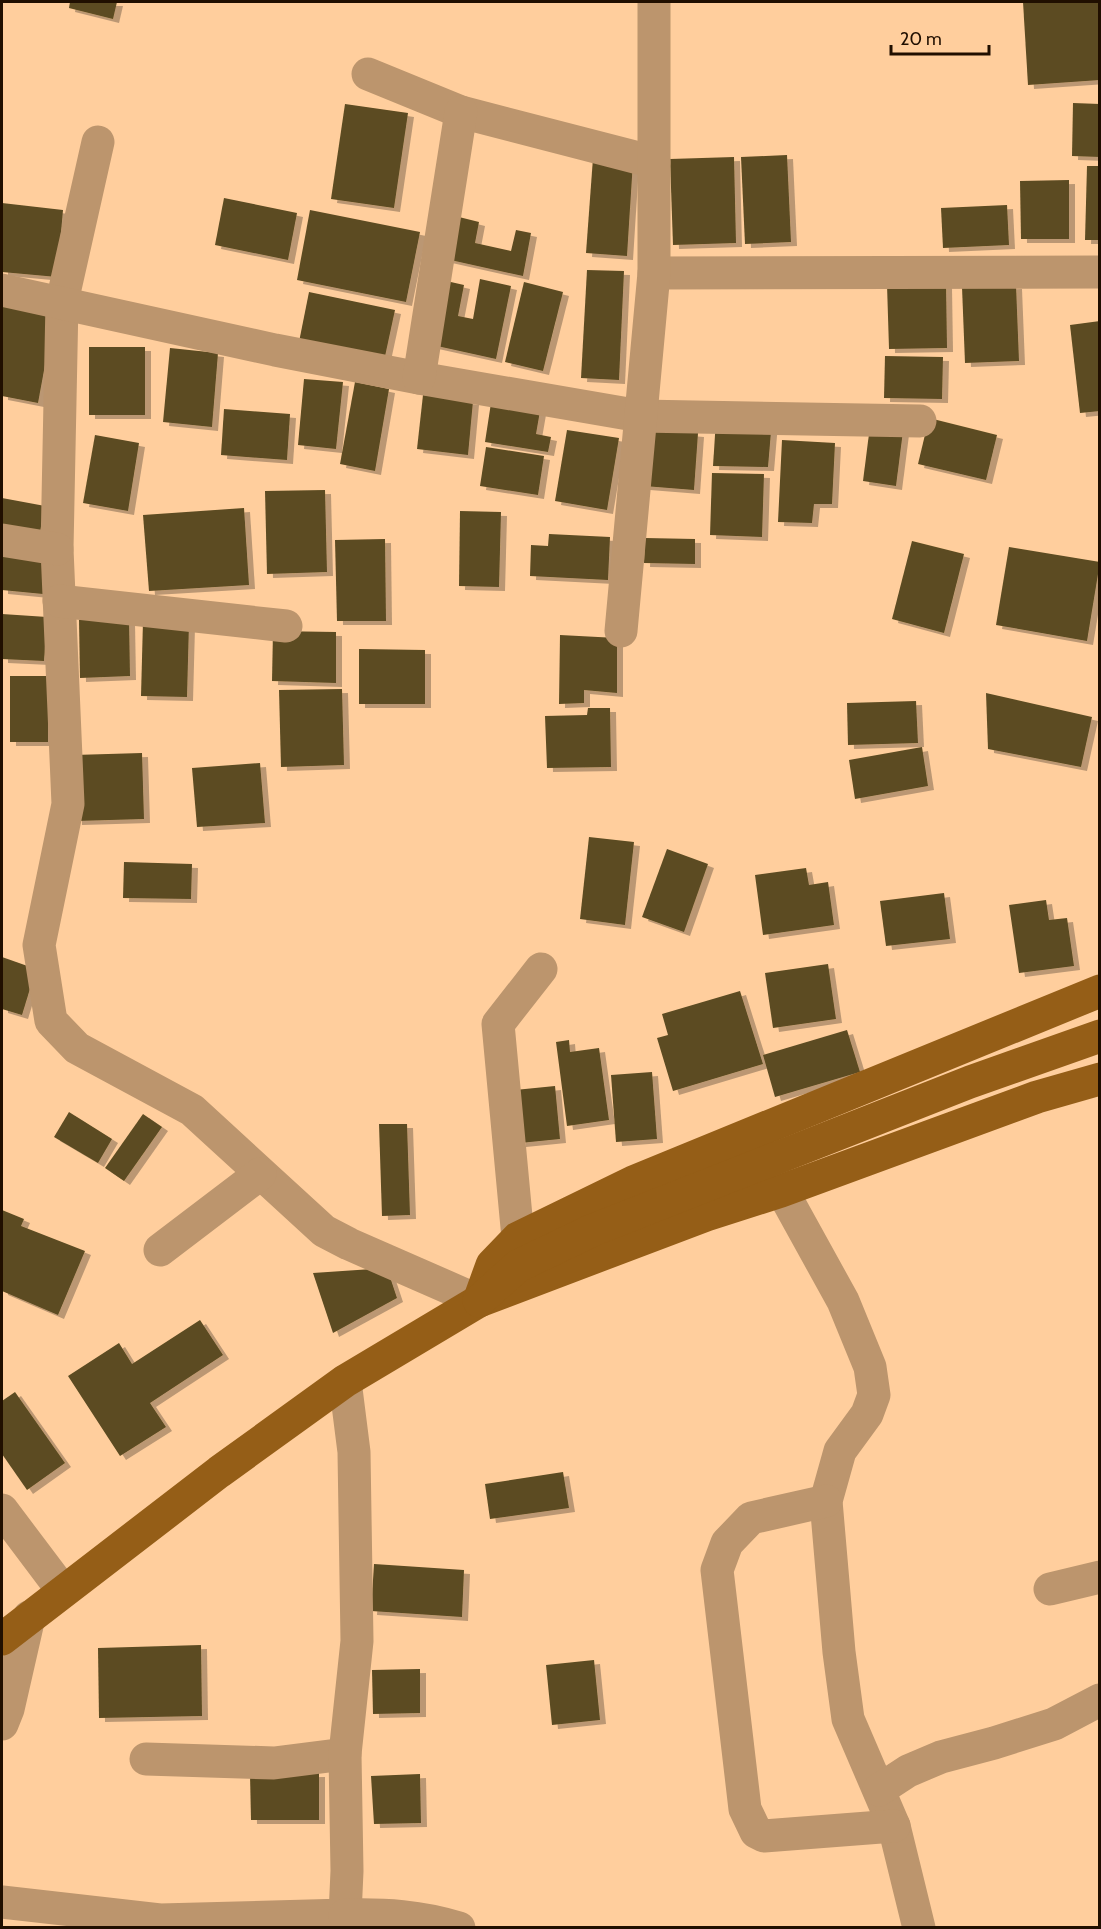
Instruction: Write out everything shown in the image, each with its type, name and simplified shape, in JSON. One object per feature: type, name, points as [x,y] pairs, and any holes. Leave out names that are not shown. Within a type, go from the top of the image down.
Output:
[{"type":"main road","points":[[479,1301],[492,1265],[518,1238],[633,1182],[1100,991]]},
{"type":"main road","points":[[479,1301],[518,1266],[593,1230],[970,1082],[1100,1036]]},
{"type":"main road","points":[[2,1639],[219,1472],[345,1381],[479,1301],[706,1215],[781,1191],[1037,1097],[1100,1079]]},
{"type":"street","points":[[621,631],[654,273],[654,2]]},
{"type":"street","points":[[368,74],[461,112],[654,162]]},
{"type":"street","points":[[419,378],[461,112]]},
{"type":"street","points":[[98,142],[62,302],[57,549],[68,804],[39,945],[51,1022],[77,1048],[192,1110],[324,1231],[479,1301]]},
{"type":"street","points":[[654,273],[1100,272]]},
{"type":"street","points":[[2,290],[231,341],[419,378],[640,416],[920,422]]},
{"type":"street","points":[[2,540],[57,549]]},
{"type":"street","points":[[58,601],[286,626]]},
{"type":"street","points":[[518,1238],[498,1024],[541,969]]},
{"type":"street","points":[[752,1133],[781,1191],[843,1301],[870,1367],[874,1395],[867,1414],[840,1451],[826,1502],[839,1652],[848,1719],[894,1826],[919,1928]]},
{"type":"street","points":[[160,1250],[260,1174]]},
{"type":"street","points":[[345,1381],[354,1452],[357,1641],[345,1754],[347,1871],[345,1915]]},
{"type":"street","points":[[826,1502],[751,1518],[727,1543],[717,1570],[745,1809],[756,1832],[764,1836],[894,1826]]},
{"type":"street","points":[[2,1510],[63,1591]]},
{"type":"street","points":[[1050,1588],[1100,1577]]},
{"type":"street","points":[[2,1724],[8,1709],[29,1617]]},
{"type":"street","points":[[879,1790],[908,1771],[941,1757],[1054,1724],[1100,1700]]},
{"type":"street","points":[[146,1760],[274,1763],[345,1754]]},
{"type":"street","points":[[2,1902],[160,1920],[388,1914],[434,1920],[459,1928]]},
{"type":"building","points":[[70,2],[117,2],[113,19],[69,8]]},
{"type":"building","points":[[1023,2],[1100,2],[1100,80],[1028,85]]},
{"type":"building","points":[[1073,103],[1100,104],[1100,157],[1072,156]]},
{"type":"building","points":[[345,104],[408,113],[394,208],[331,199]]},
{"type":"building","points":[[787,155],[791,242],[745,244],[741,157]]},
{"type":"building","points":[[734,157],[736,243],[673,245],[670,159]]},
{"type":"building","points":[[593,158],[633,161],[627,256],[586,253]]},
{"type":"building","points":[[1087,166],[1100,166],[1100,240],[1085,240]]},
{"type":"building","points":[[1069,180],[1069,239],[1021,239],[1020,181]]},
{"type":"building","points":[[224,198],[297,213],[288,260],[215,245]]},
{"type":"building","points":[[2,203],[63,210],[57,277],[2,272]]},
{"type":"building","points":[[1007,205],[1009,245],[943,248],[941,208]]},
{"type":"building","points":[[310,210],[420,232],[406,302],[297,280]]},
{"type":"building","points":[[455,216],[479,222],[475,243],[511,251],[516,230],[531,233],[523,276],[446,259]]},
{"type":"building","points":[[587,270],[624,271],[619,380],[581,378]]},
{"type":"building","points":[[480,279],[511,286],[496,359],[428,344],[442,280],[464,285],[458,316],[473,319]]},
{"type":"building","points":[[524,282],[563,292],[543,371],[505,362]]},
{"type":"building","points":[[946,284],[947,348],[889,349],[887,285]]},
{"type":"building","points":[[1016,285],[1019,361],[965,363],[962,287]]},
{"type":"building","points":[[309,292],[395,310],[384,361],[299,342]]},
{"type":"building","points":[[2,306],[54,316],[38,403],[2,396]]},
{"type":"building","points":[[1100,321],[1100,411],[1080,413],[1070,325]]},
{"type":"building","points":[[89,347],[145,347],[145,415],[89,415]]},
{"type":"building","points":[[170,348],[218,353],[212,427],[163,422]]},
{"type":"building","points":[[885,356],[943,357],[942,399],[884,398]]},
{"type":"building","points":[[304,379],[343,382],[336,449],[298,445]]},
{"type":"building","points":[[355,382],[389,389],[375,471],[340,464]]},
{"type":"building","points":[[423,395],[473,401],[468,455],[417,449]]},
{"type":"building","points":[[491,403],[540,411],[536,434],[551,437],[548,452],[485,442]]},
{"type":"building","points":[[224,409],[290,414],[287,460],[221,455]]},
{"type":"building","points":[[929,418],[997,435],[986,480],[918,464]]},
{"type":"building","points":[[716,420],[772,420],[768,467],[713,466]]},
{"type":"building","points":[[870,426],[903,431],[896,486],[863,481]]},
{"type":"building","points":[[648,429],[698,433],[694,490],[644,486]]},
{"type":"building","points":[[567,430],[619,438],[607,510],[555,501]]},
{"type":"building","points":[[95,435],[139,443],[128,511],[83,503]]},
{"type":"building","points":[[782,440],[835,443],[832,504],[814,504],[812,523],[778,522]]},
{"type":"building","points":[[486,447],[544,456],[538,495],[480,486]]},
{"type":"building","points":[[712,473],[764,474],[762,537],[710,535]]},
{"type":"building","points":[[325,490],[327,572],[267,574],[265,491]]},
{"type":"building","points":[[2,498],[45,506],[39,537],[2,529]]},
{"type":"building","points":[[244,508],[249,585],[149,591],[143,515]]},
{"type":"building","points":[[460,511],[501,512],[499,587],[459,586]]},
{"type":"building","points":[[549,534],[610,537],[608,580],[530,576],[531,545],[548,546]]},
{"type":"building","points":[[645,538],[695,539],[695,564],[644,563]]},
{"type":"building","points":[[385,539],[386,621],[337,621],[335,540]]},
{"type":"building","points":[[912,541],[964,554],[944,633],[892,619]]},
{"type":"building","points":[[2,546],[48,552],[43,594],[2,590]]},
{"type":"building","points":[[1009,547],[1100,562],[1087,641],[996,625]]},
{"type":"building","points":[[2,614],[47,617],[44,661],[2,659]]},
{"type":"building","points":[[129,619],[130,676],[80,678],[79,620]]},
{"type":"building","points":[[143,621],[189,623],[187,697],[141,696]]},
{"type":"building","points":[[273,631],[336,632],[336,683],[272,681]]},
{"type":"building","points":[[560,635],[617,638],[617,693],[584,690],[584,703],[559,704]]},
{"type":"building","points":[[359,649],[425,650],[425,704],[359,704]]},
{"type":"building","points":[[10,676],[48,676],[48,742],[10,742]]},
{"type":"building","points":[[342,689],[344,765],[281,767],[279,690]]},
{"type":"building","points":[[986,693],[1092,717],[1081,767],[988,749]]},
{"type":"building","points":[[916,701],[918,743],[848,745],[847,703]]},
{"type":"building","points":[[588,708],[610,708],[611,767],[547,768],[545,716],[587,715]]},
{"type":"building","points":[[922,747],[928,786],[855,799],[849,760]]},
{"type":"building","points":[[142,753],[144,819],[76,821],[74,755]]},
{"type":"building","points":[[260,763],[265,823],[197,827],[192,768]]},
{"type":"building","points":[[589,837],[634,842],[625,925],[580,919]]},
{"type":"building","points":[[667,849],[708,864],[684,932],[642,917]]},
{"type":"building","points":[[124,862],[192,864],[191,899],[123,898]]},
{"type":"building","points":[[806,868],[809,885],[828,882],[834,925],[763,935],[755,875]]},
{"type":"building","points":[[944,893],[950,939],[886,946],[880,901]]},
{"type":"building","points":[[1046,900],[1049,920],[1067,918],[1074,966],[1019,973],[1009,905]]},
{"type":"building","points":[[2,957],[36,969],[22,1015],[2,1009]]},
{"type":"building","points":[[828,964],[836,1019],[773,1028],[765,973]]},
{"type":"building","points":[[740,991],[763,1064],[673,1091],[657,1038],[668,1035],[662,1014]]},
{"type":"building","points":[[847,1030],[860,1072],[775,1097],[763,1055]]},
{"type":"building","points":[[569,1040],[570,1052],[599,1048],[609,1120],[567,1126],[556,1042]]},
{"type":"building","points":[[652,1072],[657,1139],[616,1142],[611,1075]]},
{"type":"building","points":[[555,1086],[560,1139],[520,1143],[515,1090]]},
{"type":"building","points":[[69,1112],[112,1139],[98,1163],[54,1137]]},
{"type":"building","points":[[143,1114],[162,1127],[124,1181],[105,1168]]},
{"type":"building","points":[[379,1124],[407,1124],[410,1215],[382,1216]]},
{"type":"building","points":[[2,1210],[24,1219],[21,1226],[85,1251],[58,1315],[2,1291]]},
{"type":"building","points":[[387,1268],[397,1298],[333,1333],[313,1273]]},
{"type":"building","points":[[200,1320],[223,1355],[150,1403],[166,1427],[120,1456],[68,1376],[119,1343],[132,1364]]},
{"type":"building","points":[[15,1392],[65,1463],[27,1490],[2,1454],[2,1401]]},
{"type":"building","points":[[563,1472],[569,1508],[490,1519],[485,1484]]},
{"type":"building","points":[[374,1564],[464,1570],[462,1617],[371,1611]]},
{"type":"building","points":[[201,1645],[202,1716],[99,1718],[98,1648]]},
{"type":"building","points":[[594,1660],[600,1720],[552,1725],[546,1665]]},
{"type":"building","points":[[420,1669],[420,1713],[373,1714],[372,1670]]},
{"type":"building","points":[[319,1773],[319,1820],[251,1820],[250,1774]]},
{"type":"building","points":[[420,1774],[421,1823],[374,1824],[371,1776]]}]
